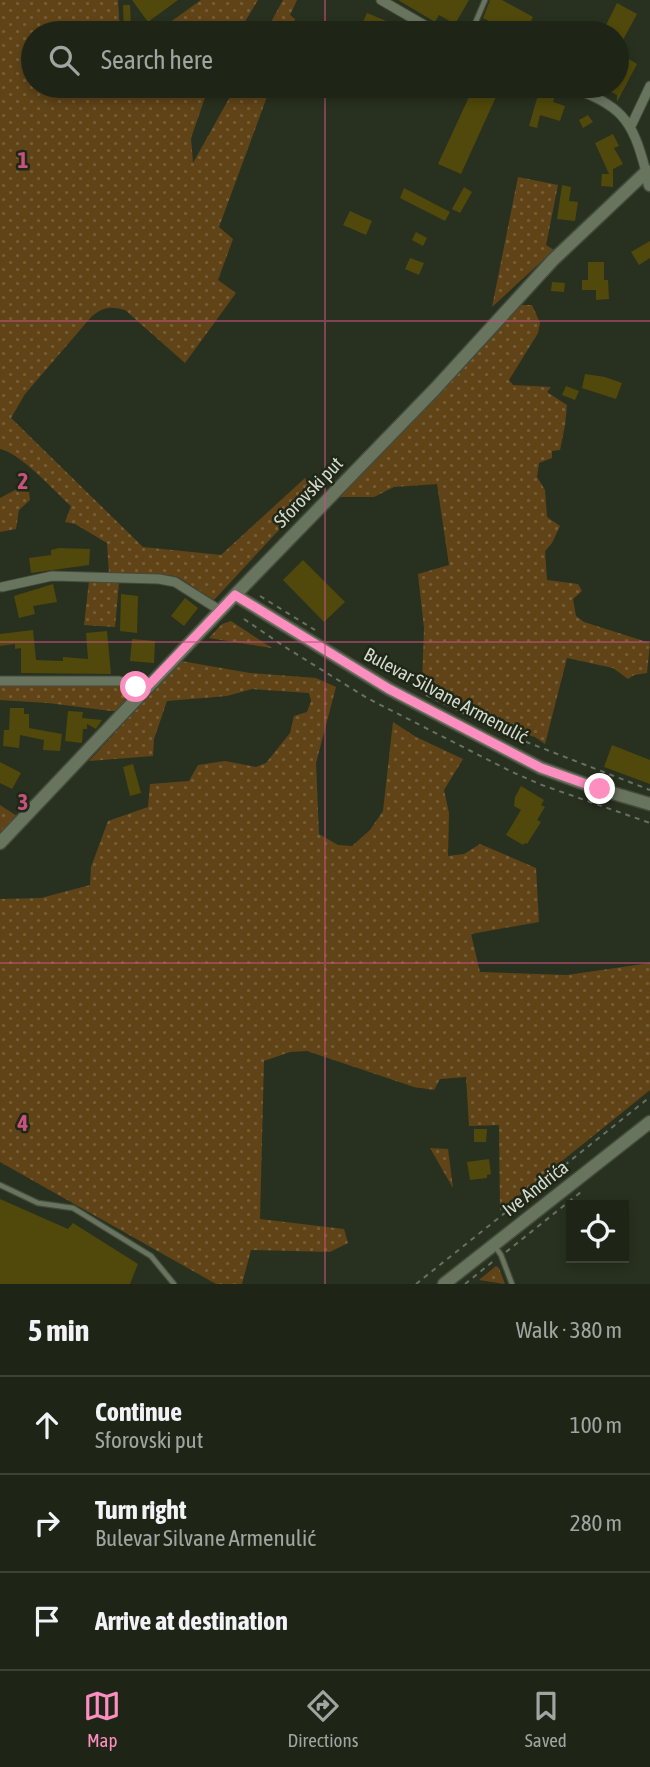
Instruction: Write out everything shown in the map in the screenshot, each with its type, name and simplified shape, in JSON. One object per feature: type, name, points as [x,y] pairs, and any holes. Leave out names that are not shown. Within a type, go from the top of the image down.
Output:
[{"type":"street","points":[[381,0],[417,21]]},
{"type":"street","points":[[631,126],[650,86]]},
{"type":"street","points":[[598,98],[620,113],[631,126],[648,171],[650,185]]},
{"type":"street","name":"Sforovski put","points":[[0,843],[426,398],[553,260],[648,171]]},
{"type":"street","points":[[2,587],[52,576],[159,579],[175,582],[220,611]]},
{"type":"street","name":"Bulevar Silvane Armenulić","points":[[235,595],[389,689],[541,768],[650,804]]},
{"type":"street","points":[[0,681],[119,681],[142,692]]},
{"type":"street","name":"Ive Andrića","points":[[444,1284],[498,1250],[650,1122]]},
{"type":"lane","points":[[476,21],[485,0]]},
{"type":"lane","points":[[0,1185],[38,1203],[74,1208],[152,1256],[174,1284]]},
{"type":"lane","points":[[498,1250],[512,1284]]},
{"type":"path","points":[[260,596],[316,630]]},
{"type":"path","points":[[244,619],[285,648],[367,698],[498,765],[542,785],[650,823]]},
{"type":"path","points":[[417,690],[511,736],[650,790]]},
{"type":"path","points":[[416,1284],[650,1097]]},
{"type":"path","points":[[465,1284],[498,1250],[586,1188]]},
{"type":"shaded area","points":[[0,0],[118,0],[119,21],[21,21],[21,98],[205,98],[191,138],[193,163],[229,98],[267,98],[219,227],[233,239],[218,280],[236,293],[185,363],[125,310],[104,309],[92,316],[25,394],[11,418],[143,547],[221,555],[305,478],[315,491],[214,600],[178,577],[109,574],[107,543],[75,524],[65,522],[71,506],[28,465],[0,449]]},
{"type":"shaded area","points":[[201,0],[258,0],[245,21],[172,21]]},
{"type":"shaded area","points":[[283,0],[297,0],[290,15],[294,21],[272,21]]},
{"type":"shaded area","points":[[518,177],[558,185],[546,245],[554,250],[492,307]]},
{"type":"shaded area","points":[[520,305],[532,305],[540,323],[538,333],[509,380],[513,385],[551,387],[547,392],[567,405],[560,450],[552,451],[552,458],[539,463],[537,477],[545,490],[547,517],[560,526],[545,551],[547,580],[578,584],[582,591],[573,599],[576,616],[584,622],[650,643],[647,673],[628,679],[613,668],[567,658],[545,744],[422,685],[424,628],[418,574],[449,565],[437,484],[394,487],[374,497],[336,497]]},
{"type":"shaded area","points":[[17,489],[29,492],[30,500],[19,510],[16,529],[0,532],[0,498]]},
{"type":"shaded area","points":[[89,581],[119,582],[115,627],[84,625]]},
{"type":"shaded area","points":[[231,621],[272,648],[209,638],[222,624]]},
{"type":"shaded area","points":[[181,661],[250,673],[316,678],[336,687],[316,763],[319,834],[338,845],[352,846],[370,830],[383,811],[393,722],[416,737],[463,759],[444,790],[449,813],[448,856],[464,854],[480,844],[536,868],[539,922],[471,934],[480,972],[567,975],[650,963],[650,1090],[500,1211],[499,1125],[469,1126],[466,1077],[440,1079],[434,1090],[414,1087],[307,1051],[290,1052],[264,1061],[260,1219],[344,1229],[348,1243],[330,1252],[251,1250],[242,1284],[216,1284],[0,1162],[0,899],[41,898],[90,885],[91,867],[108,821],[148,807],[150,784],[189,781],[198,765],[225,761],[256,767],[266,763],[290,733],[294,716],[307,712],[311,701],[309,693],[252,689],[227,696],[167,701],[154,739],[153,756],[89,761]]},
{"type":"shaded area","points":[[0,685],[123,685],[131,694],[115,711],[111,711],[0,700]]},
{"type":"shaded area","points":[[0,805],[17,816],[0,836]]},
{"type":"shaded area","points":[[430,1148],[448,1149],[453,1188]]},
{"type":"shaded area","points":[[496,1266],[505,1284],[479,1280]]},
{"type":"building","points":[[132,0],[178,0],[149,21]]},
{"type":"building","points":[[398,0],[469,0],[457,21],[450,21],[439,15],[433,21]]},
{"type":"building","points":[[490,0],[502,0],[533,17],[531,21],[489,21],[483,18]]},
{"type":"building","points":[[617,3],[637,14],[629,29],[629,21],[608,21]]},
{"type":"building","points":[[123,5],[130,5],[131,21],[124,21]]},
{"type":"building","points":[[367,13],[386,21],[363,21]]},
{"type":"building","points":[[629,59],[637,64],[629,79]]},
{"type":"building","points":[[468,98],[495,98],[461,174],[438,164]]},
{"type":"building","points":[[537,98],[554,98],[553,102],[565,106],[560,121],[540,115],[537,128],[529,126]]},
{"type":"building","points":[[588,115],[593,122],[583,128],[579,120]]},
{"type":"building","points":[[613,134],[619,146],[614,148],[623,164],[613,169],[613,187],[601,186],[602,174],[609,174],[595,143]]},
{"type":"building","points":[[562,185],[571,187],[569,201],[578,202],[575,221],[557,219]]},
{"type":"building","points":[[464,187],[472,192],[460,213],[452,209]]},
{"type":"building","points":[[404,188],[450,212],[445,221],[400,198]]},
{"type":"building","points":[[350,211],[372,221],[366,235],[343,225]]},
{"type":"building","points":[[416,232],[427,238],[423,246],[412,240]]},
{"type":"building","points":[[650,241],[650,258],[639,265],[631,252]]},
{"type":"building","points":[[410,258],[424,263],[419,275],[405,269]]},
{"type":"building","points":[[588,262],[604,262],[604,280],[608,280],[609,299],[596,300],[596,290],[582,290],[582,280],[588,280]]},
{"type":"building","points":[[552,282],[565,283],[564,292],[551,291]]},
{"type":"building","points":[[585,374],[622,383],[616,399],[582,388]]},
{"type":"building","points":[[566,386],[579,391],[575,400],[562,395]]},
{"type":"building","points":[[90,549],[89,565],[31,573],[29,558],[51,555],[51,550]]},
{"type":"building","points":[[303,560],[345,602],[324,622],[283,580]]},
{"type":"building","points":[[53,584],[57,602],[33,606],[35,614],[19,618],[14,596]]},
{"type":"building","points":[[121,594],[138,596],[137,633],[120,631]]},
{"type":"building","points":[[185,598],[198,608],[184,626],[171,616]]},
{"type":"building","points":[[33,630],[36,660],[63,661],[63,657],[88,659],[86,633],[107,631],[111,674],[21,673],[21,648],[15,649],[15,644],[0,646],[0,634]]},
{"type":"building","points":[[132,639],[155,641],[154,663],[130,661]]},
{"type":"building","points":[[10,708],[24,708],[24,714],[29,714],[29,728],[62,734],[60,751],[43,750],[44,740],[20,735],[19,748],[3,746],[4,730],[9,730]]},
{"type":"building","points":[[68,711],[83,712],[82,718],[102,720],[96,729],[87,724],[87,729],[83,729],[82,743],[65,741]]},
{"type":"building","points":[[612,745],[650,760],[650,784],[604,767]]},
{"type":"building","points":[[0,762],[21,773],[12,789],[0,783]]},
{"type":"building","points":[[133,764],[141,793],[130,796],[123,767]]},
{"type":"building","points":[[521,786],[544,800],[541,805],[545,807],[537,820],[541,822],[527,844],[523,845],[506,835],[521,810],[514,806]]},
{"type":"building","points":[[474,1129],[487,1129],[486,1142],[474,1142]]},
{"type":"building","points":[[489,1159],[491,1174],[487,1175],[487,1178],[470,1180],[467,1162]]},
{"type":"building","points":[[0,1199],[68,1229],[73,1223],[138,1264],[130,1284],[0,1284]]},
{"type":"route","points":[[136,687],[142,692],[235,595],[389,689],[541,768],[600,789]]}]
